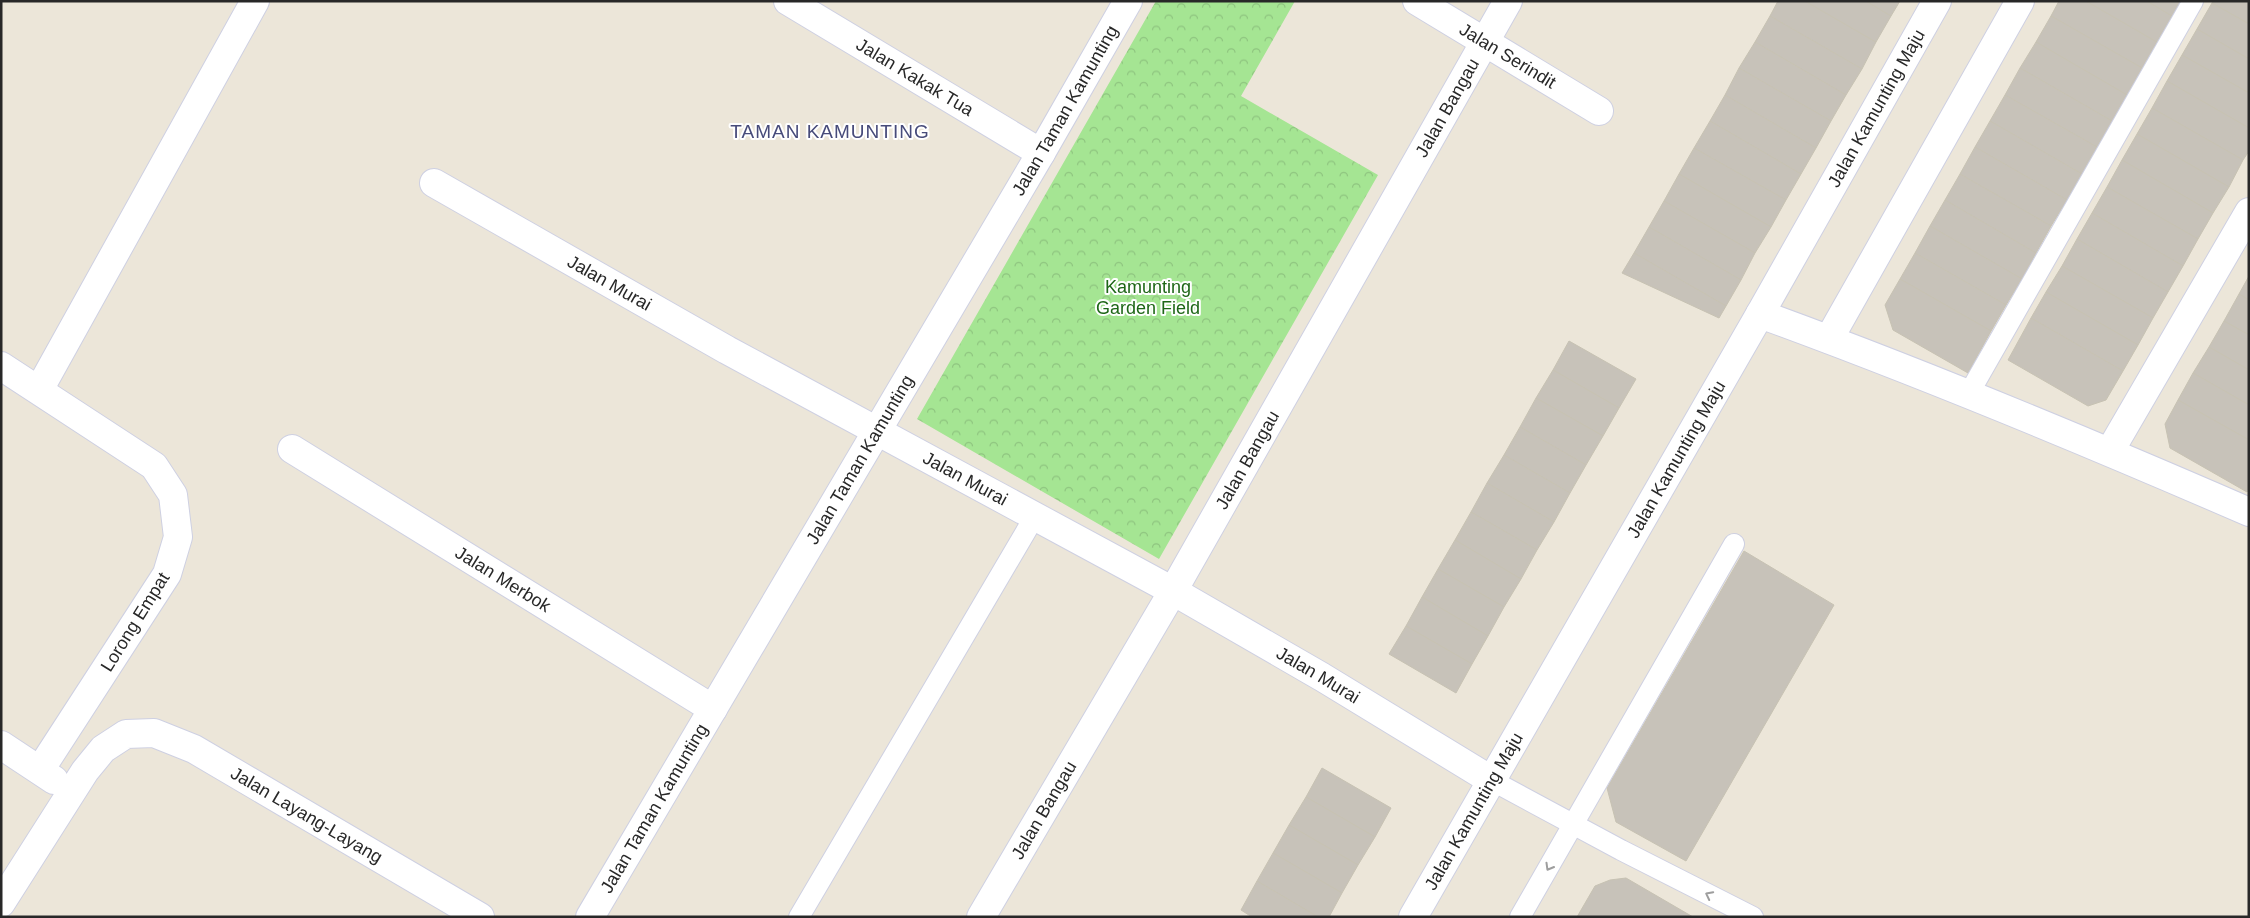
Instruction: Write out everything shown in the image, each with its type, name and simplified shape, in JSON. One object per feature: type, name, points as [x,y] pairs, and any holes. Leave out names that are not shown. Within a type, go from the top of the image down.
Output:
[{"type":"street","points":[[39,390],[254,1]]},
{"type":"street","name":"Jalan Kakak Tua","points":[[788,1],[1041,153]]},
{"type":"street","name":"Jalan Taman Kamunting","points":[[590,917],[1041,153],[1128,1]]},
{"type":"street","name":"Jalan Serindit","points":[[1417,1],[1599,111]]},
{"type":"street","name":"Jalan Bangau","points":[[981,917],[1173,591],[1508,1]]},
{"type":"street","name":"Jalan Kamunting Maju","points":[[1412,917],[1760,314],[1937,1]]},
{"type":"street","points":[[1829,339],[2020,1]]},
{"type":"street","name":"Jalan Murai","points":[[434,183],[727,350],[1173,591],[1322,677],[1491,780]]},
{"type":"street","points":[[2110,452],[2249,212]]},
{"type":"street","points":[[1760,314],[1829,339],[2110,452],[2249,512]]},
{"type":"street","name":"Lorong Empat","points":[[1,366],[154,466],[173,495],[178,537],[167,574],[40,770]]},
{"type":"street","name":"Jalan Merbok","points":[[292,449],[713,709]]},
{"type":"street","name":"Jalan Layang-Layang","points":[[71,792],[103,748],[126,734],[154,733],[194,749],[480,917]]},
{"type":"street","points":[[1,745],[71,792],[1,903]]},
{"type":"lane","points":[[1968,395],[2193,1]]},
{"type":"lane","points":[[799,917],[1035,516]]},
{"type":"lane","points":[[1520,917],[1734,544]]},
{"type":"lane","points":[[1491,780],[1753,917]]},
{"type":"green space","name":"Kamunting Garden Field","points":[[1156,1],[1295,1],[1241,96],[1378,175],[1159,559],[917,419]]},
{"type":"building","points":[[1778,1],[1805,1],[1876,42],[1862,69],[1770,16]]},
{"type":"building","points":[[1805,1],[1866,1],[1891,16],[1876,42]]},
{"type":"building","points":[[1866,1],[1900,1],[1891,16]]},
{"type":"building","points":[[2059,1],[2086,1],[2157,42],[2142,68],[2051,16]]},
{"type":"building","points":[[2086,1],[2147,1],[2172,16],[2157,42]]},
{"type":"building","points":[[2147,1],[2181,1],[2172,16]]},
{"type":"building","points":[[2213,1],[2249,1],[2249,24],[2212,3]]},
{"type":"building","points":[[2212,3],[2249,24],[2249,59],[2197,29]]},
{"type":"building","points":[[1770,16],[1862,69],[1846,95],[1755,42]]},
{"type":"building","points":[[2051,16],[2142,68],[2127,95],[2036,42]]},
{"type":"building","points":[[2197,29],[2249,59],[2249,93],[2182,55]]},
{"type":"building","points":[[1755,42],[1846,95],[1831,121],[1739,68]]},
{"type":"building","points":[[2036,42],[2127,95],[2112,121],[2020,68]]},
{"type":"building","points":[[2182,55],[2249,93],[2249,128],[2167,81]]},
{"type":"building","points":[[1739,68],[1831,121],[1816,148],[1725,95]]},
{"type":"building","points":[[2020,68],[2112,121],[2097,147],[2005,95]]},
{"type":"building","points":[[2167,81],[2249,128],[2249,151],[2243,160],[2152,108]]},
{"type":"building","points":[[1725,95],[1816,148],[1801,174],[1710,121]]},
{"type":"building","points":[[2005,95],[2097,147],[2082,174],[1990,121]]},
{"type":"building","points":[[2152,108],[2243,160],[2229,187],[2137,134]]},
{"type":"building","points":[[1710,121],[1801,174],[1786,200],[1694,148]]},
{"type":"building","points":[[1990,121],[2082,174],[2067,200],[1975,147]]},
{"type":"building","points":[[2137,134],[2229,187],[2213,213],[2122,160]]},
{"type":"building","points":[[1975,147],[2067,200],[2051,226],[1960,174]]},
{"type":"building","points":[[1694,148],[1786,200],[1771,227],[1679,174]]},
{"type":"building","points":[[2122,160],[2213,213],[2198,239],[2107,187]]},
{"type":"building","points":[[1679,174],[1771,227],[1755,253],[1664,201]]},
{"type":"building","points":[[1960,174],[2051,226],[2036,253],[1945,200]]},
{"type":"building","points":[[2107,187],[2198,239],[2183,266],[2092,213]]},
{"type":"building","points":[[1945,200],[2036,253],[2022,279],[1930,226]]},
{"type":"building","points":[[1664,201],[1755,253],[1741,280],[1649,227]]},
{"type":"building","points":[[2092,213],[2183,266],[2168,292],[2077,239]]},
{"type":"building","points":[[1930,226],[2022,279],[2006,305],[1915,253]]},
{"type":"building","points":[[1649,227],[1741,280],[1726,306],[1634,253]]},
{"type":"building","points":[[2077,239],[2168,292],[2153,318],[2062,266]]},
{"type":"building","points":[[1634,253],[1726,306],[1719,318],[1622,273]]},
{"type":"building","points":[[1915,253],[2006,305],[1991,331],[1900,279]]},
{"type":"building","points":[[2062,266],[2153,318],[2138,345],[2046,292]]},
{"type":"building","points":[[2249,276],[2249,300],[2239,294]]},
{"type":"building","points":[[1900,279],[1991,331],[1968,373],[1893,330],[1885,305]]},
{"type":"building","points":[[2046,292],[2138,345],[2123,371],[2031,318]]},
{"type":"building","points":[[2239,294],[2249,300],[2249,335],[2224,321]]},
{"type":"building","points":[[2031,318],[2123,371],[2106,400],[2088,406],[2008,360]]},
{"type":"building","points":[[2224,321],[2249,335],[2249,370],[2209,347]]},
{"type":"building","points":[[1569,341],[1636,379],[1619,408],[1553,370]]},
{"type":"building","points":[[2209,347],[2249,370],[2249,405],[2193,373]]},
{"type":"building","points":[[1553,370],[1619,408],[1603,436],[1536,398]]},
{"type":"building","points":[[2193,373],[2249,405],[2249,440],[2178,400]]},
{"type":"building","points":[[1536,398],[1603,436],[1586,465],[1520,427]]},
{"type":"building","points":[[2178,400],[2249,440],[2249,489],[2247,492],[2170,448],[2165,424]]},
{"type":"building","points":[[1520,427],[1586,465],[1570,493],[1504,455]]},
{"type":"building","points":[[1504,455],[1570,493],[1554,522],[1487,483]]},
{"type":"building","points":[[1487,483],[1554,522],[1537,550],[1471,512]]},
{"type":"building","points":[[1471,512],[1537,550],[1521,579],[1455,540]]},
{"type":"building","points":[[1455,540],[1521,579],[1504,607],[1438,569]]},
{"type":"building","points":[[1744,551],[1834,605],[1686,861],[1616,822],[1607,788]]},
{"type":"building","points":[[1438,569],[1504,607],[1488,636],[1422,597]]},
{"type":"building","points":[[1422,597],[1488,636],[1472,664],[1406,626]]},
{"type":"building","points":[[1406,626],[1472,664],[1456,693],[1389,654]]},
{"type":"building","points":[[1322,768],[1391,808],[1375,837],[1306,797]]},
{"type":"building","points":[[1306,797],[1375,837],[1358,865],[1289,825]]},
{"type":"building","points":[[1289,825],[1358,865],[1342,893],[1273,853]]},
{"type":"building","points":[[1273,853],[1342,893],[1329,917],[1318,917],[1257,881]]},
{"type":"building","points":[[1626,878],[1693,917],[1577,917],[1595,886],[1610,880]]},
{"type":"building","points":[[1257,881],[1318,917],[1252,917],[1241,910]]},
{"type":"district","name":"TAMAN KAMUNTING","points":[[830,131]]}]
